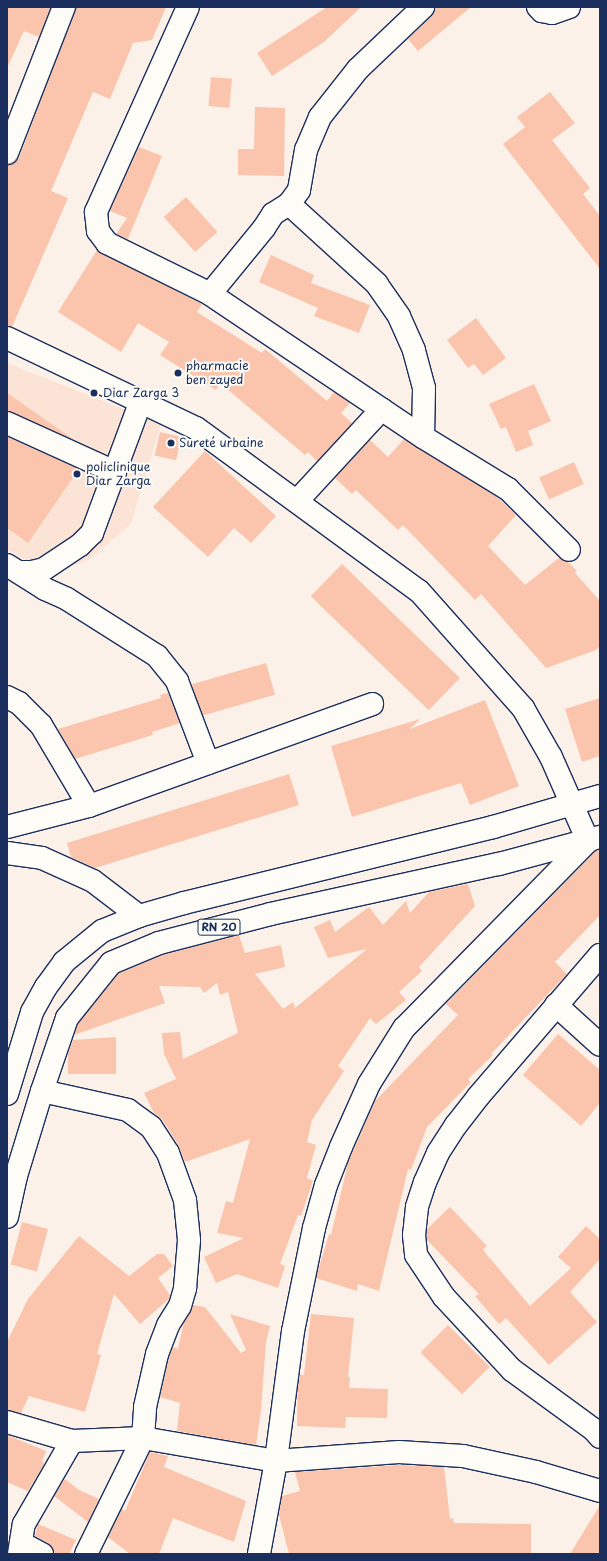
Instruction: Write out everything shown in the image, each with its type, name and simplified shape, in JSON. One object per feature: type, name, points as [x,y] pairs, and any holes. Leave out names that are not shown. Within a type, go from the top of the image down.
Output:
[{"type":"street","points":[[7,153],[64,7]]},
{"type":"street","points":[[188,7],[96,212],[98,231],[108,243],[210,294],[423,437],[508,489],[569,550]]},
{"type":"street","points":[[210,294],[264,228],[273,214],[289,204],[299,190],[306,150],[320,117],[358,69],[423,7]]},
{"type":"street","points":[[538,7],[542,11],[552,13],[568,7]]},
{"type":"street","points":[[289,204],[377,284],[399,316],[414,350],[424,388],[423,437]]},
{"type":"street","points":[[7,338],[140,403],[196,428],[419,591],[523,708],[551,757],[573,805],[594,839],[404,1028],[369,1084],[326,1185],[314,1228],[293,1331],[276,1461],[259,1554]]},
{"type":"street","points":[[13,569],[32,572],[44,569],[80,545],[92,534],[140,403]]},
{"type":"street","points":[[297,501],[382,409]]},
{"type":"street","points":[[7,423],[115,472]]},
{"type":"street","points":[[13,569],[45,589],[67,599],[157,656],[177,682],[208,763]]},
{"type":"street","points":[[11,702],[41,725],[89,806]]},
{"type":"street","points":[[7,828],[89,806],[372,704]]},
{"type":"street","name":"RN 20","points":[[7,1094],[32,1012],[46,987],[64,962],[102,931],[139,916],[493,827],[600,796]]},
{"type":"street","name":"RN 20","points":[[7,1217],[16,1176],[42,1091],[67,1018],[111,964],[159,943],[271,914],[499,864],[594,839]]},
{"type":"street","points":[[7,853],[42,858],[93,881],[139,916]]},
{"type":"street","points":[[600,955],[478,1097],[456,1125],[438,1154],[425,1182],[417,1207],[414,1235],[416,1255],[444,1297],[512,1370],[594,1430],[600,1436]]},
{"type":"street","points":[[556,1005],[600,1045]]},
{"type":"street","points":[[42,1091],[128,1110],[151,1126],[168,1153],[185,1200],[189,1240],[185,1288],[180,1306],[168,1325],[157,1354],[145,1407],[143,1438],[86,1554]]},
{"type":"street","points":[[7,1422],[72,1441],[143,1438],[276,1461],[399,1452],[463,1456],[536,1472],[600,1490]]},
{"type":"street","points":[[42,1554],[20,1548],[24,1524],[72,1441]]},
{"type":"shaded area","name":"policlinique Diar Zarga","points":[[7,363],[161,424],[131,524],[89,560],[53,573],[7,550]]},
{"type":"building","points":[[7,7],[51,7],[39,37],[24,31],[7,68]]},
{"type":"building","points":[[76,7],[166,7],[152,40],[133,43],[110,99],[93,92],[51,191],[68,198],[12,327],[7,326],[7,165],[14,163],[19,158]]},
{"type":"building","points":[[327,7],[361,7],[324,42],[272,76],[257,53]]},
{"type":"building","points":[[435,7],[471,7],[418,51],[408,39],[432,16]]},
{"type":"building","points":[[211,77],[232,79],[229,108],[208,106]]},
{"type":"building","points":[[550,92],[575,123],[552,140],[590,188],[583,194],[600,216],[600,269],[503,144],[525,127],[517,117]]},
{"type":"building","points":[[255,107],[285,108],[284,176],[238,175],[238,149],[254,149]]},
{"type":"building","points":[[139,147],[162,156],[128,239],[116,234],[127,218],[110,211]]},
{"type":"building","points":[[186,197],[217,232],[195,252],[164,217]]},
{"type":"building","points":[[97,250],[202,304],[197,312],[262,353],[265,349],[327,401],[334,392],[350,403],[341,413],[352,423],[317,461],[308,452],[305,455],[220,383],[216,390],[160,355],[169,342],[138,323],[121,352],[58,312]]},
{"type":"building","points":[[271,255],[314,275],[311,283],[370,305],[359,333],[314,316],[318,308],[259,282]]},
{"type":"building","points":[[476,318],[506,358],[483,375],[474,364],[468,368],[447,340]]},
{"type":"building","points":[[534,384],[551,421],[528,431],[533,445],[516,452],[506,427],[501,429],[489,404]]},
{"type":"building","points":[[7,393],[73,439],[7,411]]},
{"type":"building","points":[[160,432],[181,437],[176,460],[155,455]]},
{"type":"building","points":[[7,437],[79,469],[28,543],[7,528]]},
{"type":"building","points":[[404,439],[496,496],[516,515],[488,546],[525,585],[559,558],[568,562],[577,571],[575,573],[600,601],[600,646],[596,650],[546,668],[481,594],[475,600],[403,525],[398,530],[356,490],[352,494],[335,478],[370,440],[388,457]]},
{"type":"building","points":[[205,451],[276,516],[251,543],[234,528],[208,557],[153,507]]},
{"type":"building","points":[[574,462],[584,484],[549,499],[539,477]]},
{"type":"building","points":[[342,564],[460,678],[429,710],[311,596]]},
{"type":"building","points":[[266,663],[275,695],[201,716],[192,684]]},
{"type":"building","points":[[168,693],[180,723],[152,732],[153,735],[75,759],[58,729],[161,698],[160,695]]},
{"type":"building","points":[[600,698],[600,756],[582,762],[565,709]]},
{"type":"building","points":[[485,700],[519,786],[470,805],[461,783],[352,817],[331,746],[420,719],[410,729]]},
{"type":"building","points":[[289,774],[299,805],[95,868],[71,857],[67,843]]},
{"type":"building","points":[[600,850],[600,915],[555,962],[567,974],[491,1054],[493,1055],[468,1079],[471,1082],[427,1127],[411,1170],[408,1169],[379,1291],[358,1284],[357,1291],[316,1278],[329,1234],[331,1235],[348,1163],[375,1101],[458,1015],[446,1004],[596,851]]},
{"type":"building","points":[[468,884],[475,906],[419,967],[422,971],[399,992],[406,1000],[376,1024],[370,1018],[338,1066],[344,1071],[312,1120],[307,1142],[316,1145],[307,1178],[313,1181],[301,1216],[298,1215],[280,1264],[285,1266],[278,1288],[237,1274],[216,1283],[204,1257],[244,1238],[217,1233],[226,1201],[233,1203],[250,1139],[185,1162],[179,1146],[162,1119],[154,1113],[144,1093],[176,1079],[164,1054],[162,1033],[180,1032],[183,1059],[238,1033],[228,992],[220,995],[217,983],[204,993],[200,987],[159,986],[165,1003],[74,1035],[78,1024],[119,973],[163,955],[239,935],[245,953],[281,945],[285,967],[255,974],[283,1009],[293,1002],[295,1008],[367,949],[328,958],[314,927],[330,920],[335,932],[369,907],[383,925],[406,901],[410,913],[429,892]]},
{"type":"building","points":[[558,1034],[600,1070],[600,1103],[581,1126],[523,1075]]},
{"type":"building","points":[[116,1037],[116,1074],[68,1074],[68,1054],[73,1040]]},
{"type":"building","points":[[450,1207],[487,1246],[483,1250],[530,1306],[571,1268],[558,1257],[586,1226],[600,1239],[600,1259],[570,1292],[597,1322],[549,1365],[506,1318],[499,1324],[475,1296],[479,1294],[427,1240],[427,1229]]},
{"type":"building","points":[[22,1222],[48,1229],[37,1271],[11,1265]]},
{"type":"building","points":[[79,1236],[129,1276],[157,1254],[164,1254],[173,1266],[158,1278],[170,1295],[169,1299],[140,1324],[114,1294],[97,1354],[101,1355],[85,1412],[29,1396],[21,1413],[7,1410],[7,1342],[28,1299]]},
{"type":"building","points":[[193,1305],[205,1307],[241,1353],[246,1350],[230,1314],[270,1326],[266,1342],[261,1410],[256,1445],[177,1431],[180,1403],[160,1397],[169,1358],[173,1347],[178,1349],[183,1325]]},
{"type":"building","points":[[311,1314],[354,1318],[348,1377],[350,1377],[349,1388],[388,1389],[387,1418],[346,1417],[345,1428],[297,1426],[298,1386],[300,1375],[304,1375]]},
{"type":"building","points":[[448,1325],[490,1367],[462,1394],[420,1353]]},
{"type":"building","points":[[7,1435],[46,1451],[42,1461],[44,1464],[28,1491],[7,1482]]},
{"type":"building","points":[[150,1452],[168,1456],[164,1467],[246,1501],[234,1542],[173,1518],[159,1554],[130,1554],[108,1537],[122,1509],[125,1511]]},
{"type":"building","points":[[399,1465],[444,1467],[450,1519],[453,1518],[454,1523],[531,1524],[531,1554],[289,1554],[279,1515],[282,1496],[300,1491],[295,1472]]},
{"type":"building","points":[[65,1479],[79,1490],[99,1499],[88,1522],[54,1496]]},
{"type":"building","points":[[600,1505],[600,1554],[570,1554]]},
{"type":"building","points":[[38,1524],[76,1540],[69,1554],[54,1554],[53,1548],[48,1543],[35,1536]]},
{"type":"place","name":"pharmacie ben zayed","points":[[178,373]]},
{"type":"place","name":"Diar Zarga 3","points":[[94,393]]},
{"type":"place","name":"Sureté urbaine","points":[[171,443]]},
{"type":"place","name":"policlinique Diar Zarga","points":[[77,474]]}]
